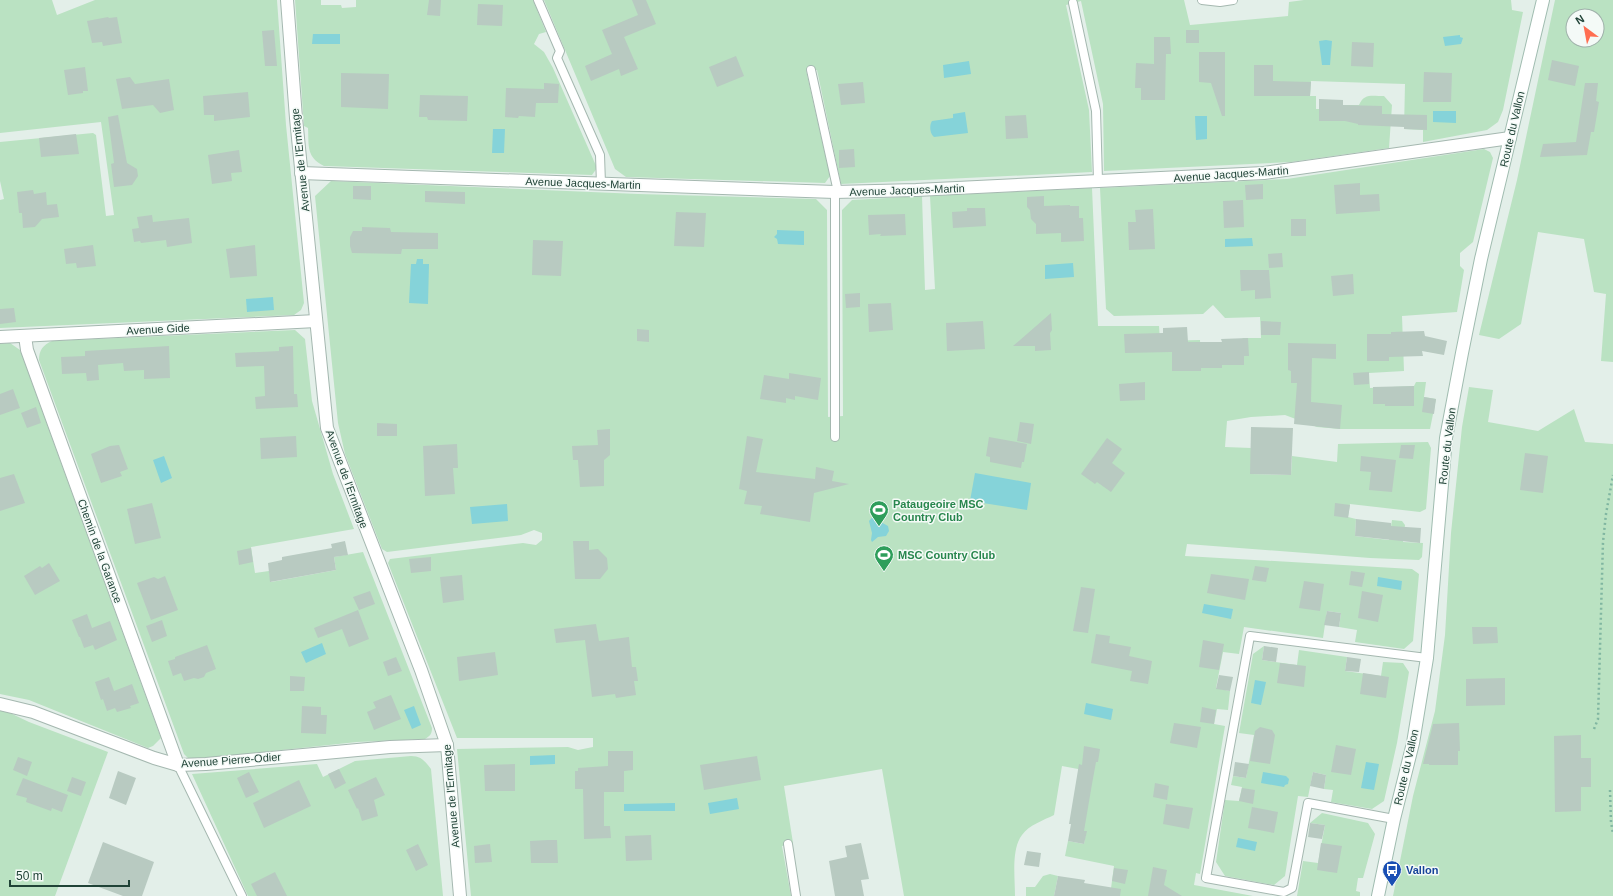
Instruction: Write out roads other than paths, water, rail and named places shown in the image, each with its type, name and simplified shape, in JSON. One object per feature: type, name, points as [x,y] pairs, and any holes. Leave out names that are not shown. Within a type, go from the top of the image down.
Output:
[{"type":"street","name":"Avenue de l'Ermitage","points":[[287,0],[301,173],[327,428],[421,670],[447,745],[460,896]]},
{"type":"street","name":"Route du Vallon","points":[[1378,896],[1394,819],[1413,743],[1427,658],[1446,438],[1481,260],[1543,0]]},
{"type":"street","name":"Avenue Jacques-Martin","points":[[301,173],[836,192],[916,190],[1264,174],[1510,138]]},
{"type":"street","name":"Avenue Gide","points":[[0,337],[316,321]]},
{"type":"street","name":"Chemin de la Garance","points":[[26,336],[27,350],[178,764]]},
{"type":"street","name":"Avenue Pierre-Odier","points":[[0,704],[33,712],[115,744],[178,764],[206,764],[390,747],[447,745]]},
{"type":"lane","points":[[538,0],[560,51],[557,58],[600,155],[601,184]]},
{"type":"lane","points":[[1202,0],[1220,2],[1233,0]]},
{"type":"lane","points":[[1073,3],[1096,111],[1098,181]]},
{"type":"lane","points":[[811,70],[836,192],[835,437]]},
{"type":"lane","points":[[1394,819],[1308,803],[1292,888],[1284,892],[1206,878],[1250,636],[1427,658]]},
{"type":"lane","points":[[178,764],[242,896]]},
{"type":"lane","points":[[788,844],[796,896]]},
{"type":"water","points":[[313,34],[340,34],[340,44],[312,44]]},
{"type":"water","points":[[1460,35],[1460,37],[1463,38],[1461,44],[1445,46],[1443,37]]},
{"type":"water","points":[[1319,41],[1332,41],[1330,65],[1322,65]]},
{"type":"water","points":[[969,61],[971,74],[944,78],[943,65]]},
{"type":"water","points":[[1433,111],[1456,111],[1456,123],[1433,122]]},
{"type":"water","points":[[965,112],[968,133],[933,136],[930,127],[932,121],[953,118],[953,114]]},
{"type":"water","points":[[1195,116],[1207,116],[1207,139],[1196,140]]},
{"type":"water","points":[[493,129],[505,129],[504,153],[492,153]]},
{"type":"water","points":[[777,230],[804,231],[804,245],[778,244],[777,239],[774,237],[777,234]]},
{"type":"water","points":[[1252,238],[1253,246],[1225,247],[1225,239]]},
{"type":"water","points":[[417,259],[423,259],[423,264],[429,264],[428,304],[409,303],[411,264],[416,264]]},
{"type":"water","points":[[1073,263],[1074,277],[1045,279],[1045,265]]},
{"type":"water","points":[[273,297],[274,310],[247,312],[246,299]]},
{"type":"water","points":[[164,456],[172,478],[161,483],[153,460]]},
{"type":"water","points":[[975,473],[1031,483],[1027,510],[970,501]]},
{"type":"water","points":[[507,504],[508,521],[472,524],[470,507]]},
{"type":"water","name":"Pataugeoire MSC Country Club","points":[[876,513],[880,514],[879,521],[888,526],[889,531],[886,536],[878,537],[872,542],[872,533],[869,521]]},
{"type":"water","points":[[1378,577],[1402,581],[1401,590],[1377,586]]},
{"type":"water","points":[[1204,604],[1233,609],[1231,619],[1202,613]]},
{"type":"water","points":[[322,643],[326,654],[306,663],[301,652]]},
{"type":"water","points":[[1255,680],[1266,682],[1261,705],[1251,703]]},
{"type":"water","points":[[1086,703],[1113,709],[1111,720],[1084,714]]},
{"type":"water","points":[[414,706],[421,725],[412,729],[404,710]]},
{"type":"water","points":[[555,755],[555,764],[530,765],[530,756]]},
{"type":"water","points":[[1366,762],[1379,764],[1374,790],[1361,788]]},
{"type":"water","points":[[1263,772],[1286,776],[1289,779],[1288,784],[1284,787],[1261,783]]},
{"type":"water","points":[[737,798],[739,809],[710,814],[708,803]]},
{"type":"water","points":[[675,803],[675,811],[624,811],[624,804]]},
{"type":"water","points":[[1238,838],[1257,842],[1255,851],[1236,847]]},
{"type":"place","name":"Pataugeoire MSC Country Club","points":[[879,527]]},
{"type":"place","name":"MSC Country Club","points":[[884,572]]},
{"type":"place","name":"Vallon","points":[[1392,887]]}]
